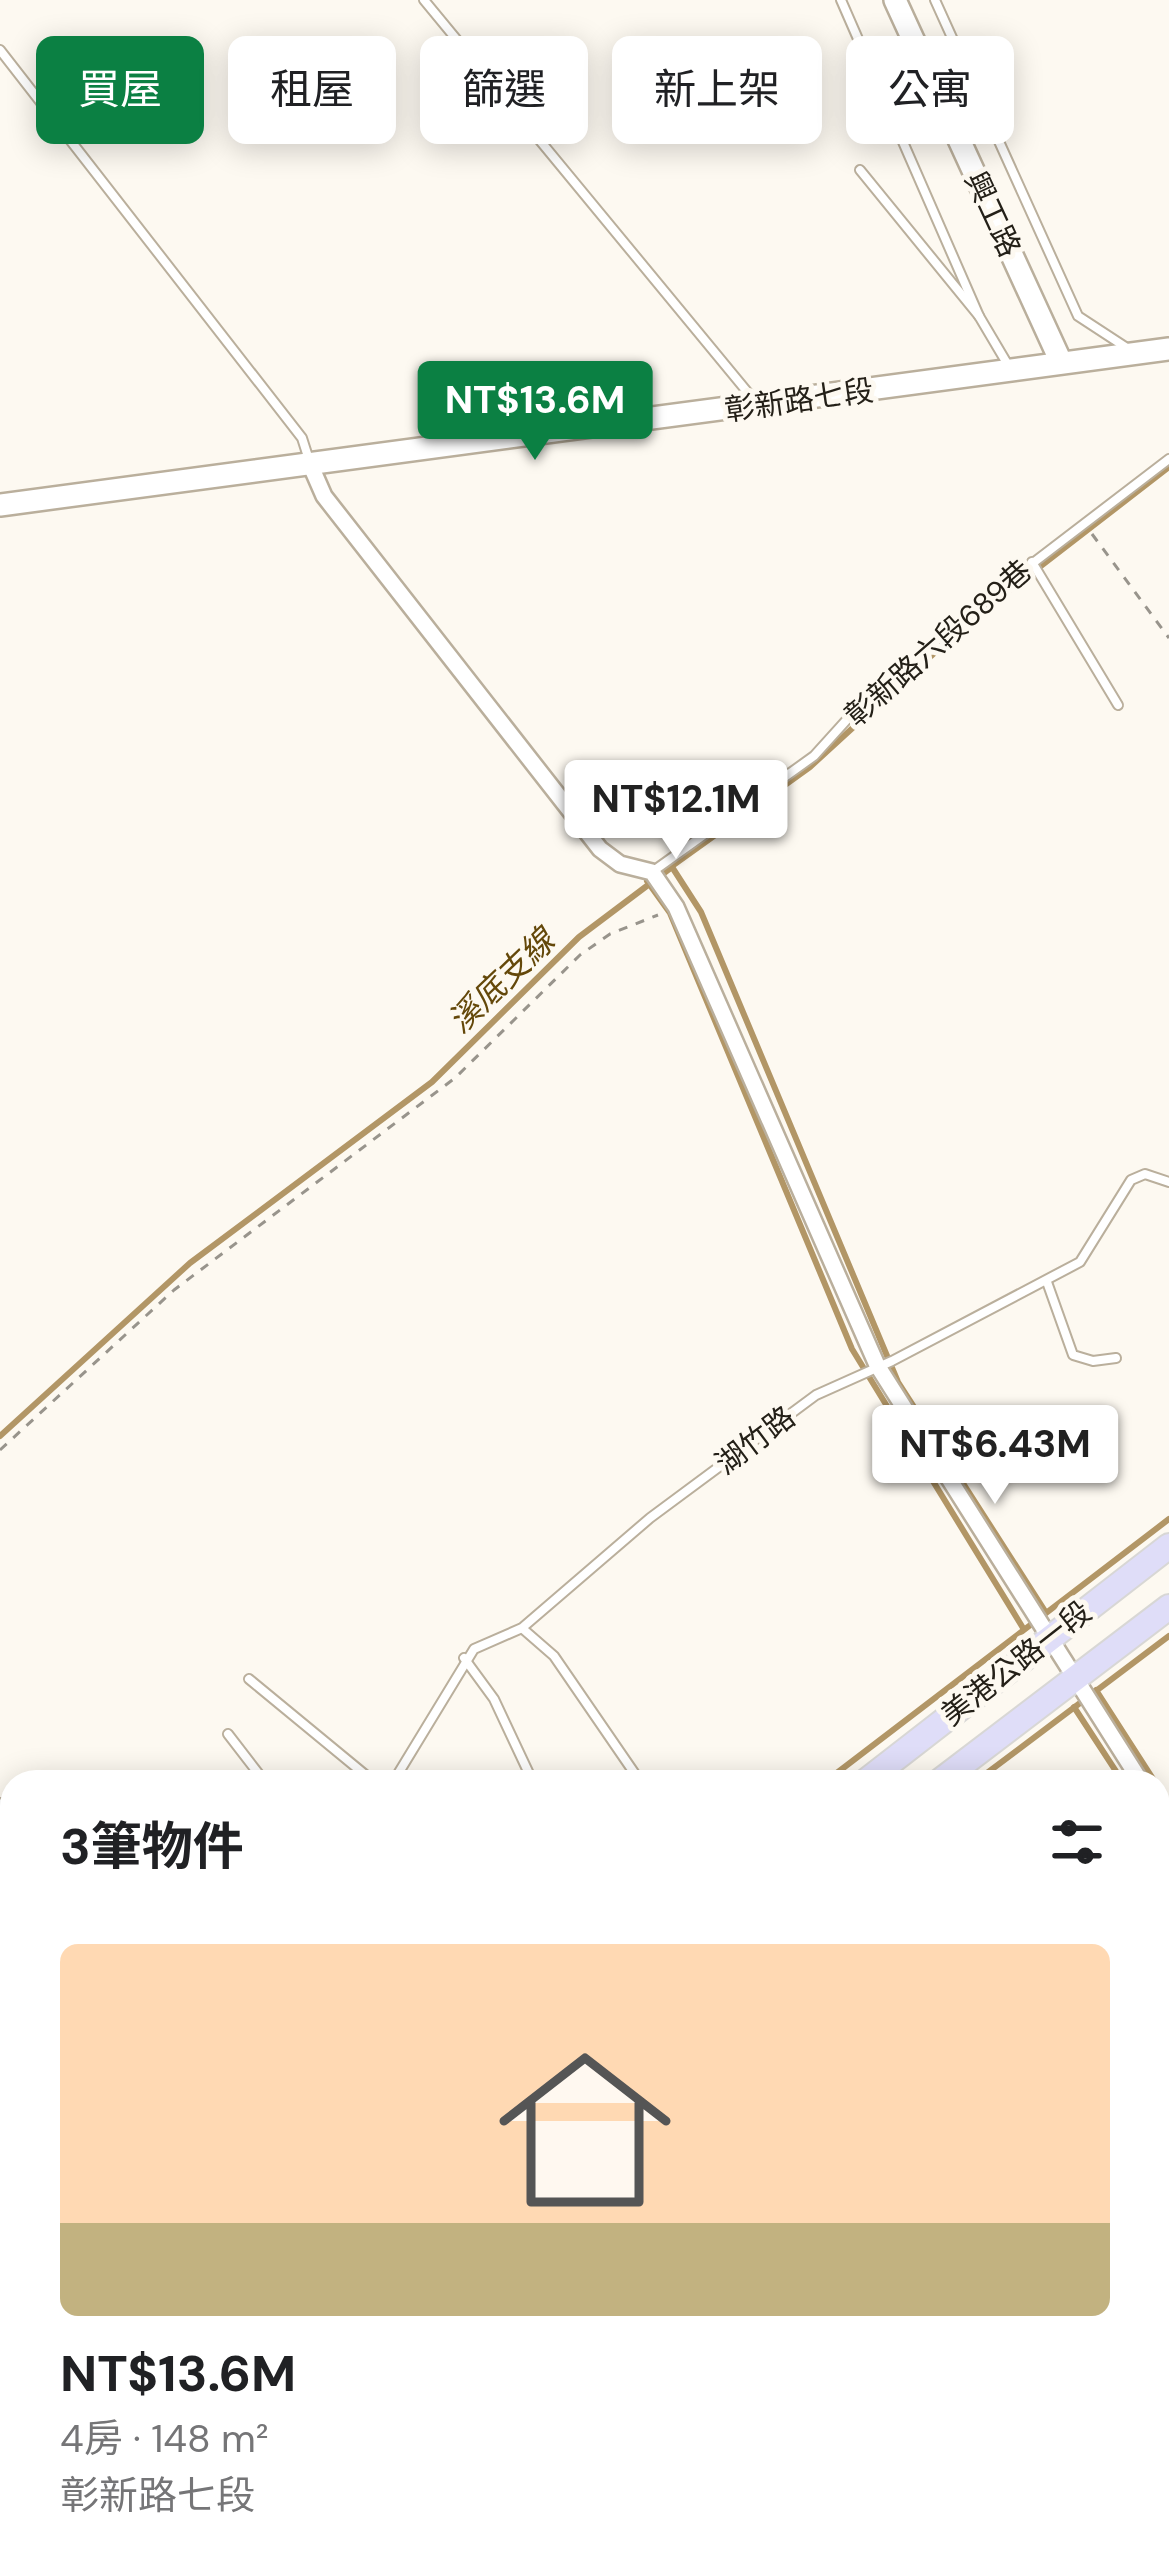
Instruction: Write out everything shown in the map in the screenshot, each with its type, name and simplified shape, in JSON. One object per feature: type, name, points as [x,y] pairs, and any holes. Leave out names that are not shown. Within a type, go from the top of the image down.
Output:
[{"type":"main road","name":"美港公路一段","points":[[880,1770],[1169,1546]]},
{"type":"main road","name":"美港公路一段","points":[[954,1770],[1169,1607]]},
{"type":"street","name":"興工路","points":[[895,0],[1061,362]]},
{"type":"street","name":"彰新路七段","points":[[0,506],[1169,349]]},
{"type":"street","points":[[310,464],[324,496],[600,849],[620,864],[652,872],[676,907],[877,1365],[1133,1770]]},
{"type":"lane","points":[[424,0],[758,406]]},
{"type":"lane","points":[[841,0],[980,316],[1012,371]]},
{"type":"lane","points":[[934,0],[1078,316],[1111,332],[1132,351]]},
{"type":"lane","points":[[0,50],[302,438],[310,464]]},
{"type":"lane","points":[[860,170],[980,316]]},
{"type":"lane","name":"彰新路六段689巷","points":[[652,872],[814,756],[861,704],[1032,562],[1169,459]]},
{"type":"lane","points":[[1032,562],[1118,705]]},
{"type":"lane","name":"湖竹路","points":[[464,1658],[490,1640],[522,1628],[650,1518],[797,1408],[845,1378],[1080,1262],[1131,1180],[1145,1174],[1169,1183]]},
{"type":"lane","points":[[1047,1282],[1073,1355],[1093,1361],[1116,1358]]},
{"type":"lane","points":[[522,1628],[554,1656],[632,1770]]},
{"type":"lane","points":[[399,1770],[464,1658],[494,1700],[527,1770]]},
{"type":"lane","points":[[249,1679],[359,1770]]},
{"type":"lane","points":[[228,1734],[256,1770]]},
{"type":"path","points":[[1084,523],[1169,638]]},
{"type":"path","points":[[0,1450],[174,1290],[455,1078],[580,955],[610,934],[676,907]]},
{"type":"waterway","points":[[672,866],[810,767],[966,624],[1169,467]]},
{"type":"waterway","name":"溪底支線","points":[[0,1436],[190,1263],[432,1082],[579,937],[672,867],[701,912],[898,1382],[1045,1611]]},
{"type":"waterway","points":[[647,881],[670,913],[852,1349],[1023,1628]]},
{"type":"waterway","points":[[841,1770],[1169,1519]]},
{"type":"waterway","points":[[991,1770],[1169,1636]]},
{"type":"waterway","name":"溪底支線","points":[[1096,1690],[1147,1770]]},
{"type":"waterway","points":[[1074,1707],[1115,1770]]}]
